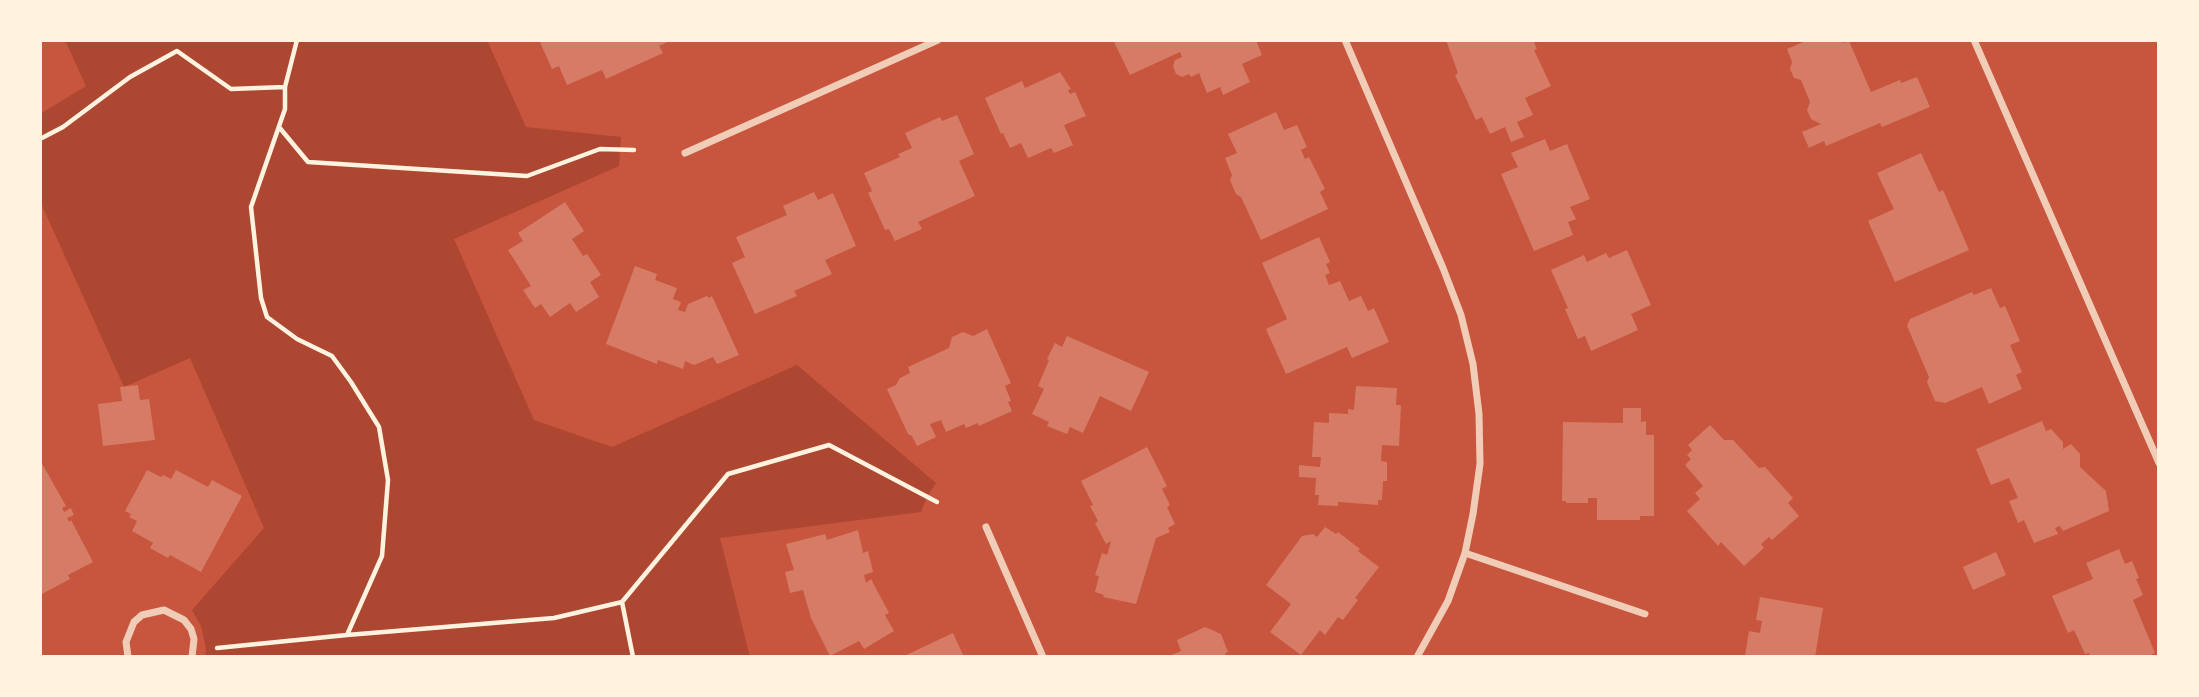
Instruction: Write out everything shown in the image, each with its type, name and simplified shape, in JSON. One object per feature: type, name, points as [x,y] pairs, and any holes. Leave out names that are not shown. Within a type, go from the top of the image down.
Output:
[{"type":"street","points":[[685,153],[938,40]]},
{"type":"street","points":[[1345,40],[1461,315],[1473,364],[1479,414],[1479,464],[1465,553],[1448,601],[1417,657]]},
{"type":"street","points":[[1974,40],[2159,463]]},
{"type":"street","points":[[986,527],[1043,657]]},
{"type":"street","points":[[1465,553],[1645,614]]},
{"type":"street","points":[[125,656],[126,642],[134,622],[142,615],[164,610],[184,620],[191,628],[194,639],[192,657]]},
{"type":"path","points":[[297,40],[285,87],[285,109],[251,206],[261,298],[267,317],[297,339],[332,356],[379,427],[388,480],[382,556],[347,635]]},
{"type":"path","points":[[40,139],[63,127],[130,77],[177,51],[231,89],[285,87]]},
{"type":"path","points":[[279,127],[308,162],[527,176],[600,149],[634,150]]},
{"type":"path","points":[[217,648],[554,618],[622,602],[728,474],[829,445],[937,502]]},
{"type":"path","points":[[622,602],[633,657]]},
{"type":"shaded area","points":[[65,40],[487,40],[526,127],[621,137],[619,166],[454,239],[534,420],[612,447],[797,365],[936,483],[921,512],[720,538],[750,657],[205,657],[206,648],[201,626],[192,610],[264,528],[190,358],[124,387],[40,201],[40,114],[86,86]]},
{"type":"building","points":[[539,40],[672,40],[659,46],[663,53],[606,79],[602,70],[567,85],[559,66],[552,69]]},
{"type":"building","points":[[1256,40],[1262,55],[1242,64],[1250,82],[1223,95],[1220,87],[1207,93],[1199,73],[1191,77],[1189,74],[1182,77],[1176,74],[1173,66],[1175,60],[1182,57],[1180,52],[1130,75],[1114,42]]},
{"type":"building","points":[[1446,40],[1533,40],[1537,49],[1534,50],[1551,86],[1525,98],[1533,115],[1517,122],[1524,137],[1511,142],[1505,127],[1490,134],[1482,117],[1476,120],[1455,75],[1458,73]]},
{"type":"building","points":[[1808,40],[1842,40],[1843,43],[1849,41],[1871,92],[1900,80],[1901,83],[1917,77],[1930,107],[1882,127],[1880,123],[1826,146],[1824,141],[1809,148],[1802,132],[1821,124],[1811,119],[1807,110],[1810,102],[1801,80],[1794,78],[1790,69],[1792,62],[1787,49]]},
{"type":"building","points":[[1060,72],[1071,89],[1068,90],[1070,94],[1075,92],[1086,116],[1064,125],[1073,145],[1054,153],[1051,148],[1028,158],[1021,143],[1010,148],[985,98],[1022,81],[1025,88]]},
{"type":"building","points":[[1276,112],[1284,130],[1297,125],[1307,147],[1301,150],[1305,159],[1309,157],[1325,189],[1320,192],[1328,209],[1261,240],[1241,197],[1236,194],[1225,158],[1237,153],[1228,134]]},
{"type":"building","points":[[957,115],[974,154],[959,161],[975,196],[918,222],[922,229],[895,241],[889,229],[885,230],[868,193],[872,191],[864,173],[900,157],[898,154],[912,148],[905,133],[940,117],[942,121]]},
{"type":"building","points":[[1545,139],[1550,151],[1567,144],[1590,199],[1570,207],[1576,219],[1568,222],[1573,235],[1534,251],[1501,174],[1518,167],[1511,153]]},
{"type":"building","points":[[1921,153],[1939,192],[1943,190],[1969,250],[1895,282],[1868,221],[1894,209],[1877,173]]},
{"type":"building","points":[[814,192],[818,200],[833,193],[856,246],[825,260],[832,274],[794,291],[797,296],[755,314],[732,263],[745,257],[736,237],[787,215],[783,206]]},
{"type":"building","points":[[565,202],[584,231],[572,239],[583,256],[587,254],[601,275],[590,282],[599,297],[576,312],[570,303],[550,317],[541,304],[535,308],[523,290],[531,286],[508,250],[523,241],[518,233]]},
{"type":"building","points":[[1319,237],[1330,262],[1326,264],[1330,273],[1325,275],[1329,285],[1340,281],[1349,301],[1361,296],[1368,311],[1374,308],[1389,342],[1352,358],[1347,347],[1286,374],[1266,329],[1287,319],[1262,263]]},
{"type":"building","points":[[1627,250],[1651,305],[1631,314],[1638,330],[1591,351],[1585,336],[1578,339],[1551,270],[1584,255],[1587,262],[1606,253],[1609,258]]},
{"type":"building","points":[[635,266],[657,274],[655,280],[677,288],[673,299],[681,302],[678,310],[685,312],[688,304],[712,296],[739,355],[717,364],[713,357],[694,365],[685,361],[683,369],[658,360],[657,364],[606,344]]},
{"type":"building","points":[[1991,288],[2000,308],[2005,306],[2020,341],[2010,345],[2022,372],[2016,375],[2022,389],[1989,404],[1982,387],[1945,403],[1935,401],[1927,382],[1929,377],[1907,326],[1910,319],[1972,292],[1974,295]]},
{"type":"building","points":[[987,329],[1011,383],[1005,386],[1012,411],[979,426],[978,423],[966,428],[964,424],[946,432],[941,420],[930,424],[936,437],[917,446],[908,434],[887,389],[910,373],[908,367],[949,348],[952,337],[963,332],[973,336]]},
{"type":"building","points":[[1067,336],[1149,372],[1131,411],[1100,396],[1083,433],[1070,427],[1067,434],[1047,426],[1049,422],[1032,414],[1044,389],[1038,386],[1049,360],[1047,359],[1055,343],[1062,347]]},
{"type":"building","points":[[138,385],[140,400],[149,399],[155,440],[103,446],[98,404],[122,401],[120,387]]},
{"type":"building","points":[[1356,386],[1397,388],[1396,405],[1401,405],[1399,446],[1382,445],[1381,461],[1387,462],[1387,481],[1383,481],[1382,500],[1378,500],[1378,505],[1338,502],[1338,506],[1318,505],[1319,495],[1315,495],[1316,478],[1299,477],[1299,465],[1320,467],[1321,457],[1312,457],[1314,422],[1329,423],[1329,413],[1348,414],[1348,409],[1354,410]]},
{"type":"building","points":[[1623,408],[1641,408],[1641,422],[1646,421],[1646,435],[1654,435],[1654,516],[1640,516],[1640,520],[1597,520],[1597,498],[1588,498],[1588,503],[1562,501],[1563,422],[1623,423]]},
{"type":"building","points":[[2042,421],[2046,431],[2051,429],[2063,442],[2063,449],[2071,444],[2080,454],[2080,467],[2106,491],[2109,511],[2063,531],[2060,526],[2055,528],[2058,534],[2034,543],[2024,520],[2018,523],[2009,501],[2018,498],[2009,478],[1991,485],[1976,449]]},
{"type":"building","points":[[1710,425],[1724,440],[1733,440],[1759,468],[1765,467],[1793,498],[1788,503],[1799,516],[1772,540],[1769,537],[1761,544],[1764,548],[1744,566],[1721,542],[1718,546],[1687,511],[1700,499],[1695,493],[1703,486],[1685,465],[1691,459],[1687,455],[1692,450],[1688,445]]},
{"type":"building","points":[[1147,447],[1167,486],[1162,489],[1175,524],[1168,528],[1170,532],[1156,538],[1136,604],[1103,597],[1104,595],[1095,592],[1099,576],[1095,575],[1102,553],[1107,555],[1111,541],[1106,544],[1095,523],[1098,521],[1090,506],[1093,505],[1081,481]]},
{"type":"building","points":[[40,460],[66,506],[62,508],[64,512],[71,508],[74,515],[67,518],[69,522],[71,520],[93,562],[68,575],[70,579],[40,595]]},
{"type":"building","points":[[147,470],[171,479],[176,470],[208,487],[212,480],[242,496],[201,572],[170,555],[168,558],[150,548],[153,543],[132,531],[137,521],[125,511]]},
{"type":"building","points":[[1325,527],[1336,534],[1338,532],[1379,567],[1355,598],[1358,600],[1343,620],[1338,617],[1325,635],[1320,630],[1301,655],[1270,632],[1291,604],[1266,585],[1302,536],[1313,534],[1317,537]]},
{"type":"building","points":[[858,530],[863,553],[868,551],[873,572],[864,575],[866,583],[871,579],[889,613],[885,615],[894,631],[864,649],[859,641],[830,656],[811,618],[803,590],[790,593],[785,572],[794,570],[786,544],[825,534],[827,540]]},
{"type":"building","points":[[2119,549],[2125,564],[2132,561],[2139,578],[2136,579],[2143,595],[2133,600],[2155,653],[2146,657],[2090,657],[2089,653],[2085,654],[2074,630],[2068,633],[2052,596],[2093,579],[2086,563]]},
{"type":"building","points":[[1996,552],[2006,575],[1973,590],[1963,567]]},
{"type":"building","points":[[1760,597],[1823,608],[1815,657],[1745,656],[1749,631],[1760,633],[1762,621],[1756,620]]},
{"type":"building","points":[[1205,627],[1221,634],[1228,652],[1225,653],[1227,657],[1167,657],[1181,651],[1177,640]]},
{"type":"building","points":[[953,633],[964,657],[902,657]]}]
